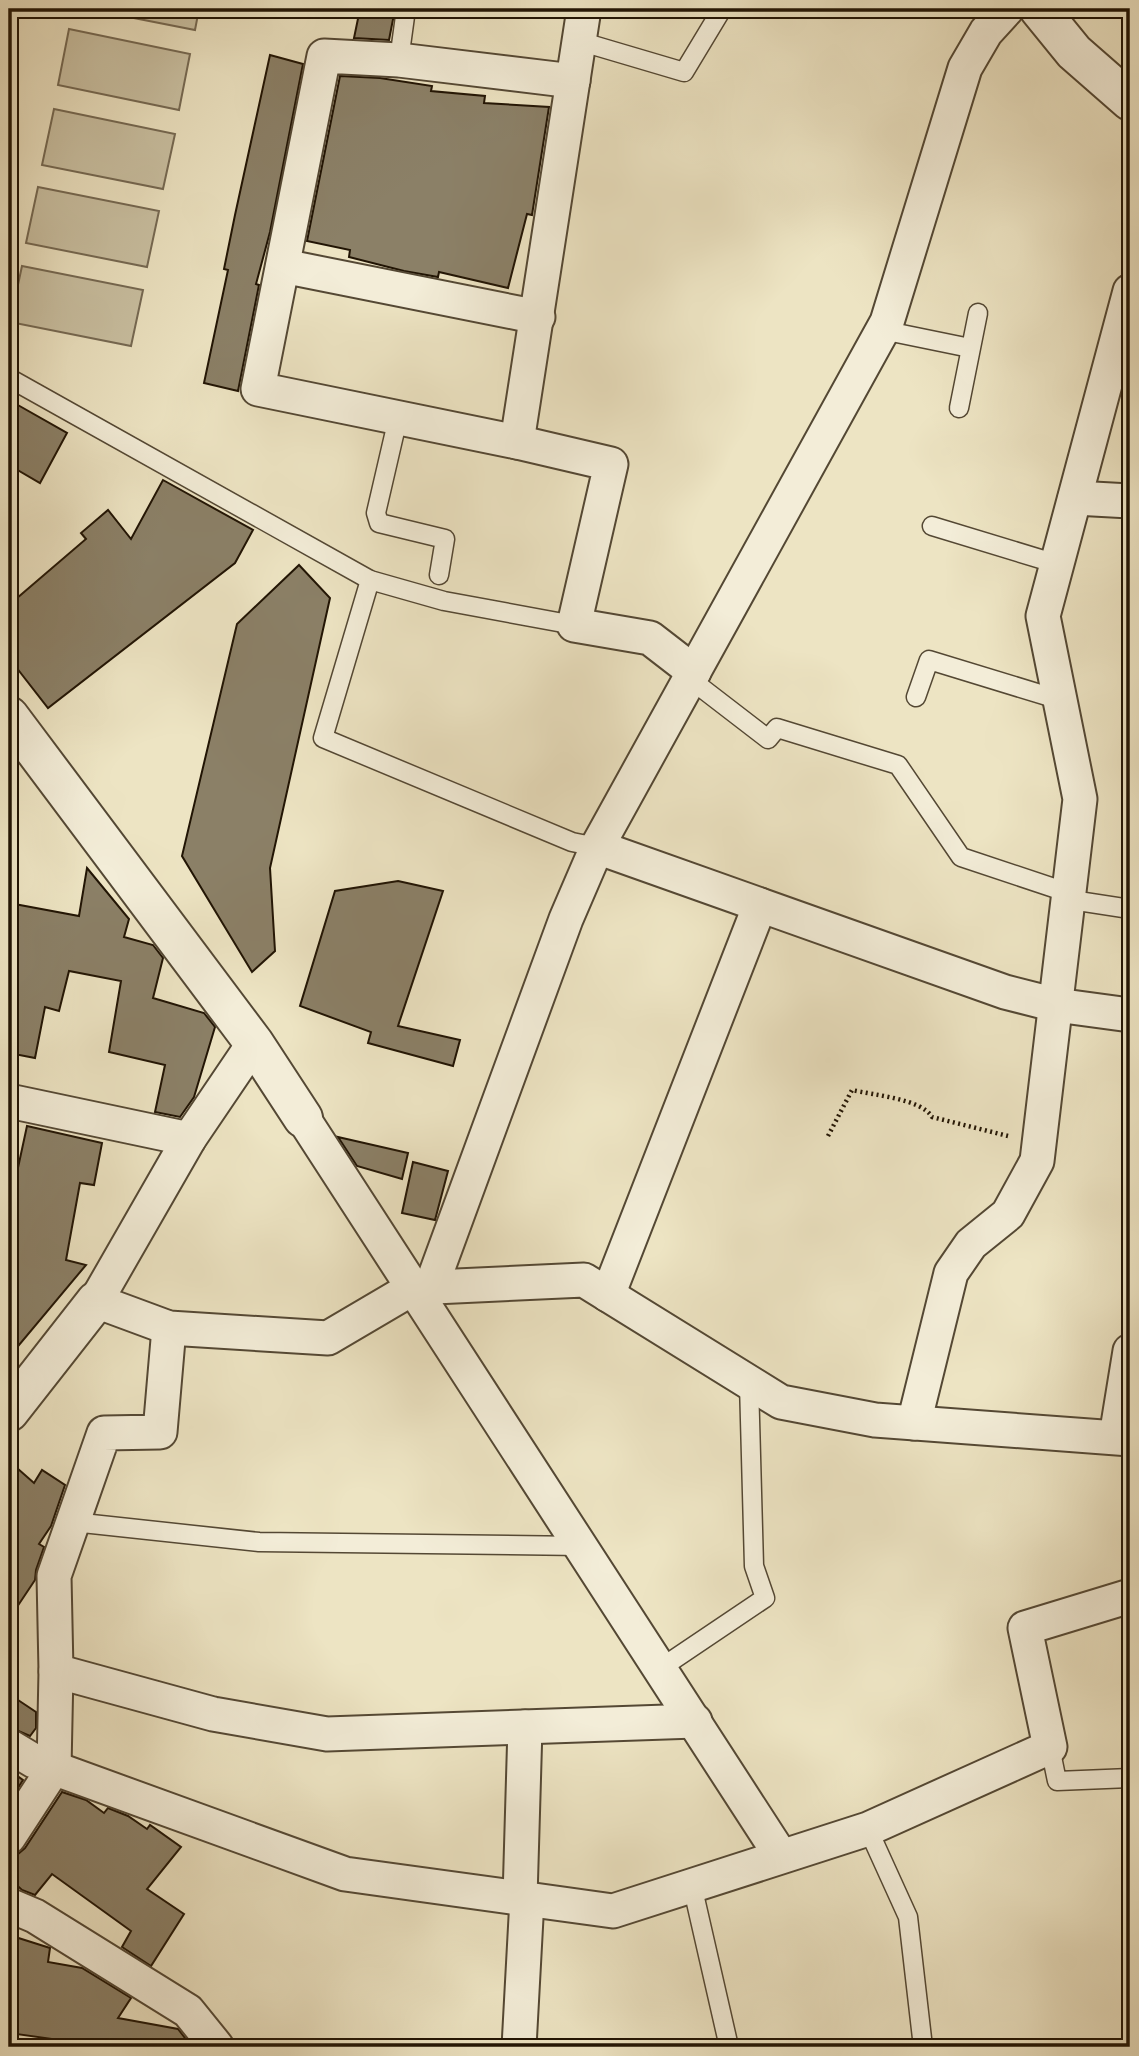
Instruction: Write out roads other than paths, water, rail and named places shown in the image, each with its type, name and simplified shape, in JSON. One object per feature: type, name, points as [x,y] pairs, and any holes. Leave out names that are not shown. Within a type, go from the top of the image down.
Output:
[{"type":"street","points":[[422,1287],[566,919],[597,847],[887,322],[965,68],[986,32],[1007,9]]},
{"type":"street","points":[[1039,9],[1074,52],[1130,101]]},
{"type":"street","points":[[517,442],[582,25]]},
{"type":"street","points":[[573,81],[399,60],[324,56],[258,389],[611,464],[574,625],[650,638],[692,676]]},
{"type":"street","points":[[283,266],[538,317]]},
{"type":"street","points":[[914,1423],[951,1273],[971,1244],[1008,1214],[1037,1161],[1080,799],[1043,616],[1130,291]]},
{"type":"street","points":[[1075,498],[1130,501]]},
{"type":"street","points":[[9,716],[254,1043],[303,1118],[422,1287],[582,1546],[781,1856]]},
{"type":"street","points":[[597,847],[1005,992],[1056,1005],[1130,1015]]},
{"type":"street","points":[[608,1295],[760,905]]},
{"type":"street","points":[[9,1412],[96,1301],[188,1139],[254,1043]]},
{"type":"street","points":[[9,1101],[188,1139]]},
{"type":"street","points":[[96,1301],[169,1328],[328,1338],[422,1287],[584,1280],[781,1402],[875,1420],[1123,1438],[1129,1368]]},
{"type":"street","points":[[9,1837],[54,1768],[54,1576],[104,1433],[160,1432],[169,1328]]},
{"type":"street","points":[[9,1746],[34,1761],[345,1874],[613,1911],[867,1829],[1050,1747],[1025,1628],[1130,1596]]},
{"type":"street","points":[[56,1671],[213,1714],[327,1734],[695,1721]]},
{"type":"street","points":[[519,2047],[524,1898],[525,1727]]},
{"type":"street","points":[[9,1905],[35,1916],[188,2011],[217,2047]]},
{"type":"lane","points":[[399,60],[406,9]]},
{"type":"lane","points":[[582,25],[684,72],[722,9]]},
{"type":"lane","points":[[958,408],[978,313]]},
{"type":"lane","points":[[882,330],[970,348]]},
{"type":"lane","points":[[9,378],[370,580],[444,601],[574,625]]},
{"type":"lane","points":[[398,418],[376,513],[379,523],[445,539],[439,575]]},
{"type":"lane","points":[[932,526],[1058,564]]},
{"type":"lane","points":[[370,580],[323,738],[572,842],[597,847]]},
{"type":"lane","points":[[916,697],[929,660],[1060,700]]},
{"type":"lane","points":[[692,676],[768,739],[777,728],[898,765],[961,857],[1069,893],[1078,901],[1130,909]]},
{"type":"lane","points":[[661,1668],[765,1598],[754,1566],[748,1383]]},
{"type":"lane","points":[[73,1522],[260,1542],[582,1546]]},
{"type":"lane","points":[[1050,1747],[1057,1781],[1130,1778]]},
{"type":"lane","points":[[867,1829],[908,1917],[923,2047]]},
{"type":"lane","points":[[692,1885],[729,2047]]}]
